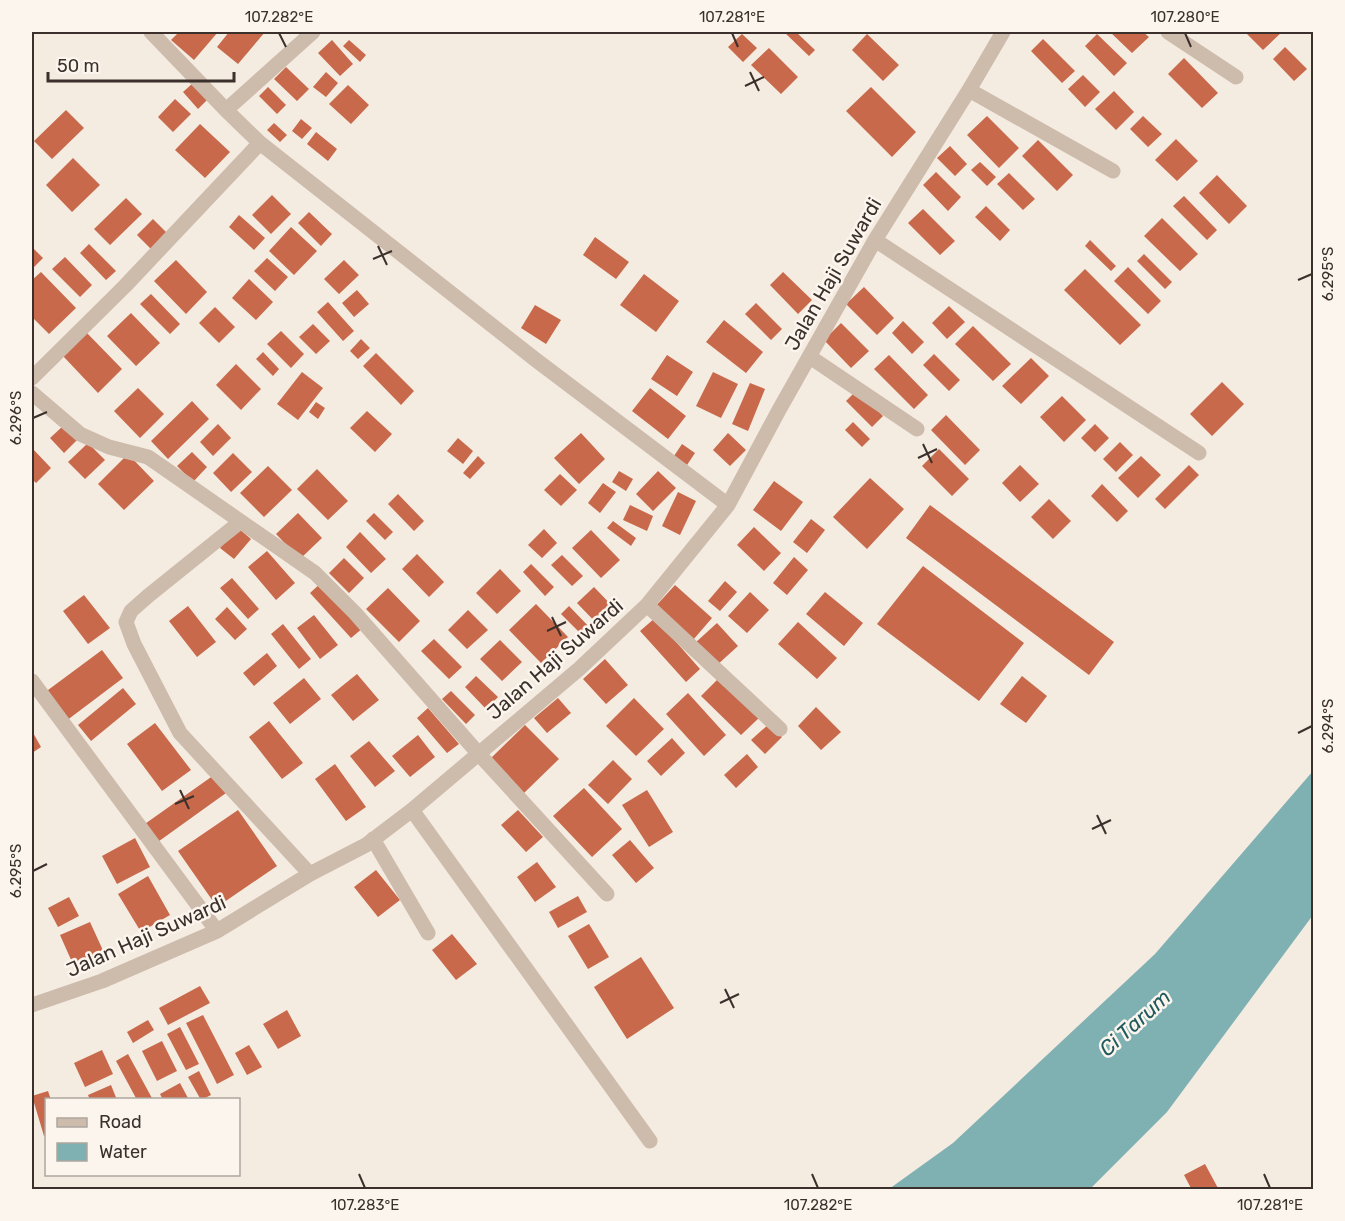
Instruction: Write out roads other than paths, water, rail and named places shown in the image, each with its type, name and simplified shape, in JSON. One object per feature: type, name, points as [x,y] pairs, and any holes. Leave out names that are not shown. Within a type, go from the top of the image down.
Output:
[{"type":"street","points":[[151,32],[260,143],[536,360],[728,505]]},
{"type":"street","points":[[226,110],[313,32]]},
{"type":"street","name":"Jalan Haji Suwardi","points":[[32,1005],[102,981],[217,930],[373,839],[412,810],[579,669],[647,605],[728,505],[875,240],[1004,32]]},
{"type":"street","points":[[1168,32],[1236,77]]},
{"type":"street","points":[[969,90],[1113,171]]},
{"type":"street","points":[[32,378],[125,286],[260,143]]},
{"type":"street","points":[[875,240],[1199,453]]},
{"type":"street","points":[[810,357],[917,429]]},
{"type":"street","points":[[32,393],[80,435],[109,447],[148,457],[315,573],[355,613],[478,753],[608,894]]},
{"type":"street","points":[[240,522],[148,596],[131,611],[126,622],[134,644],[180,733],[310,874]]},
{"type":"street","points":[[647,605],[780,729]]},
{"type":"street","points":[[32,681],[217,930]]},
{"type":"street","points":[[412,810],[650,1141]]},
{"type":"street","points":[[373,839],[428,933]]},
{"type":"water","name":"Ci Tarum","points":[[1313,771],[1313,915],[1167,1112],[1090,1189],[889,1189],[953,1143],[1155,954]]}]
